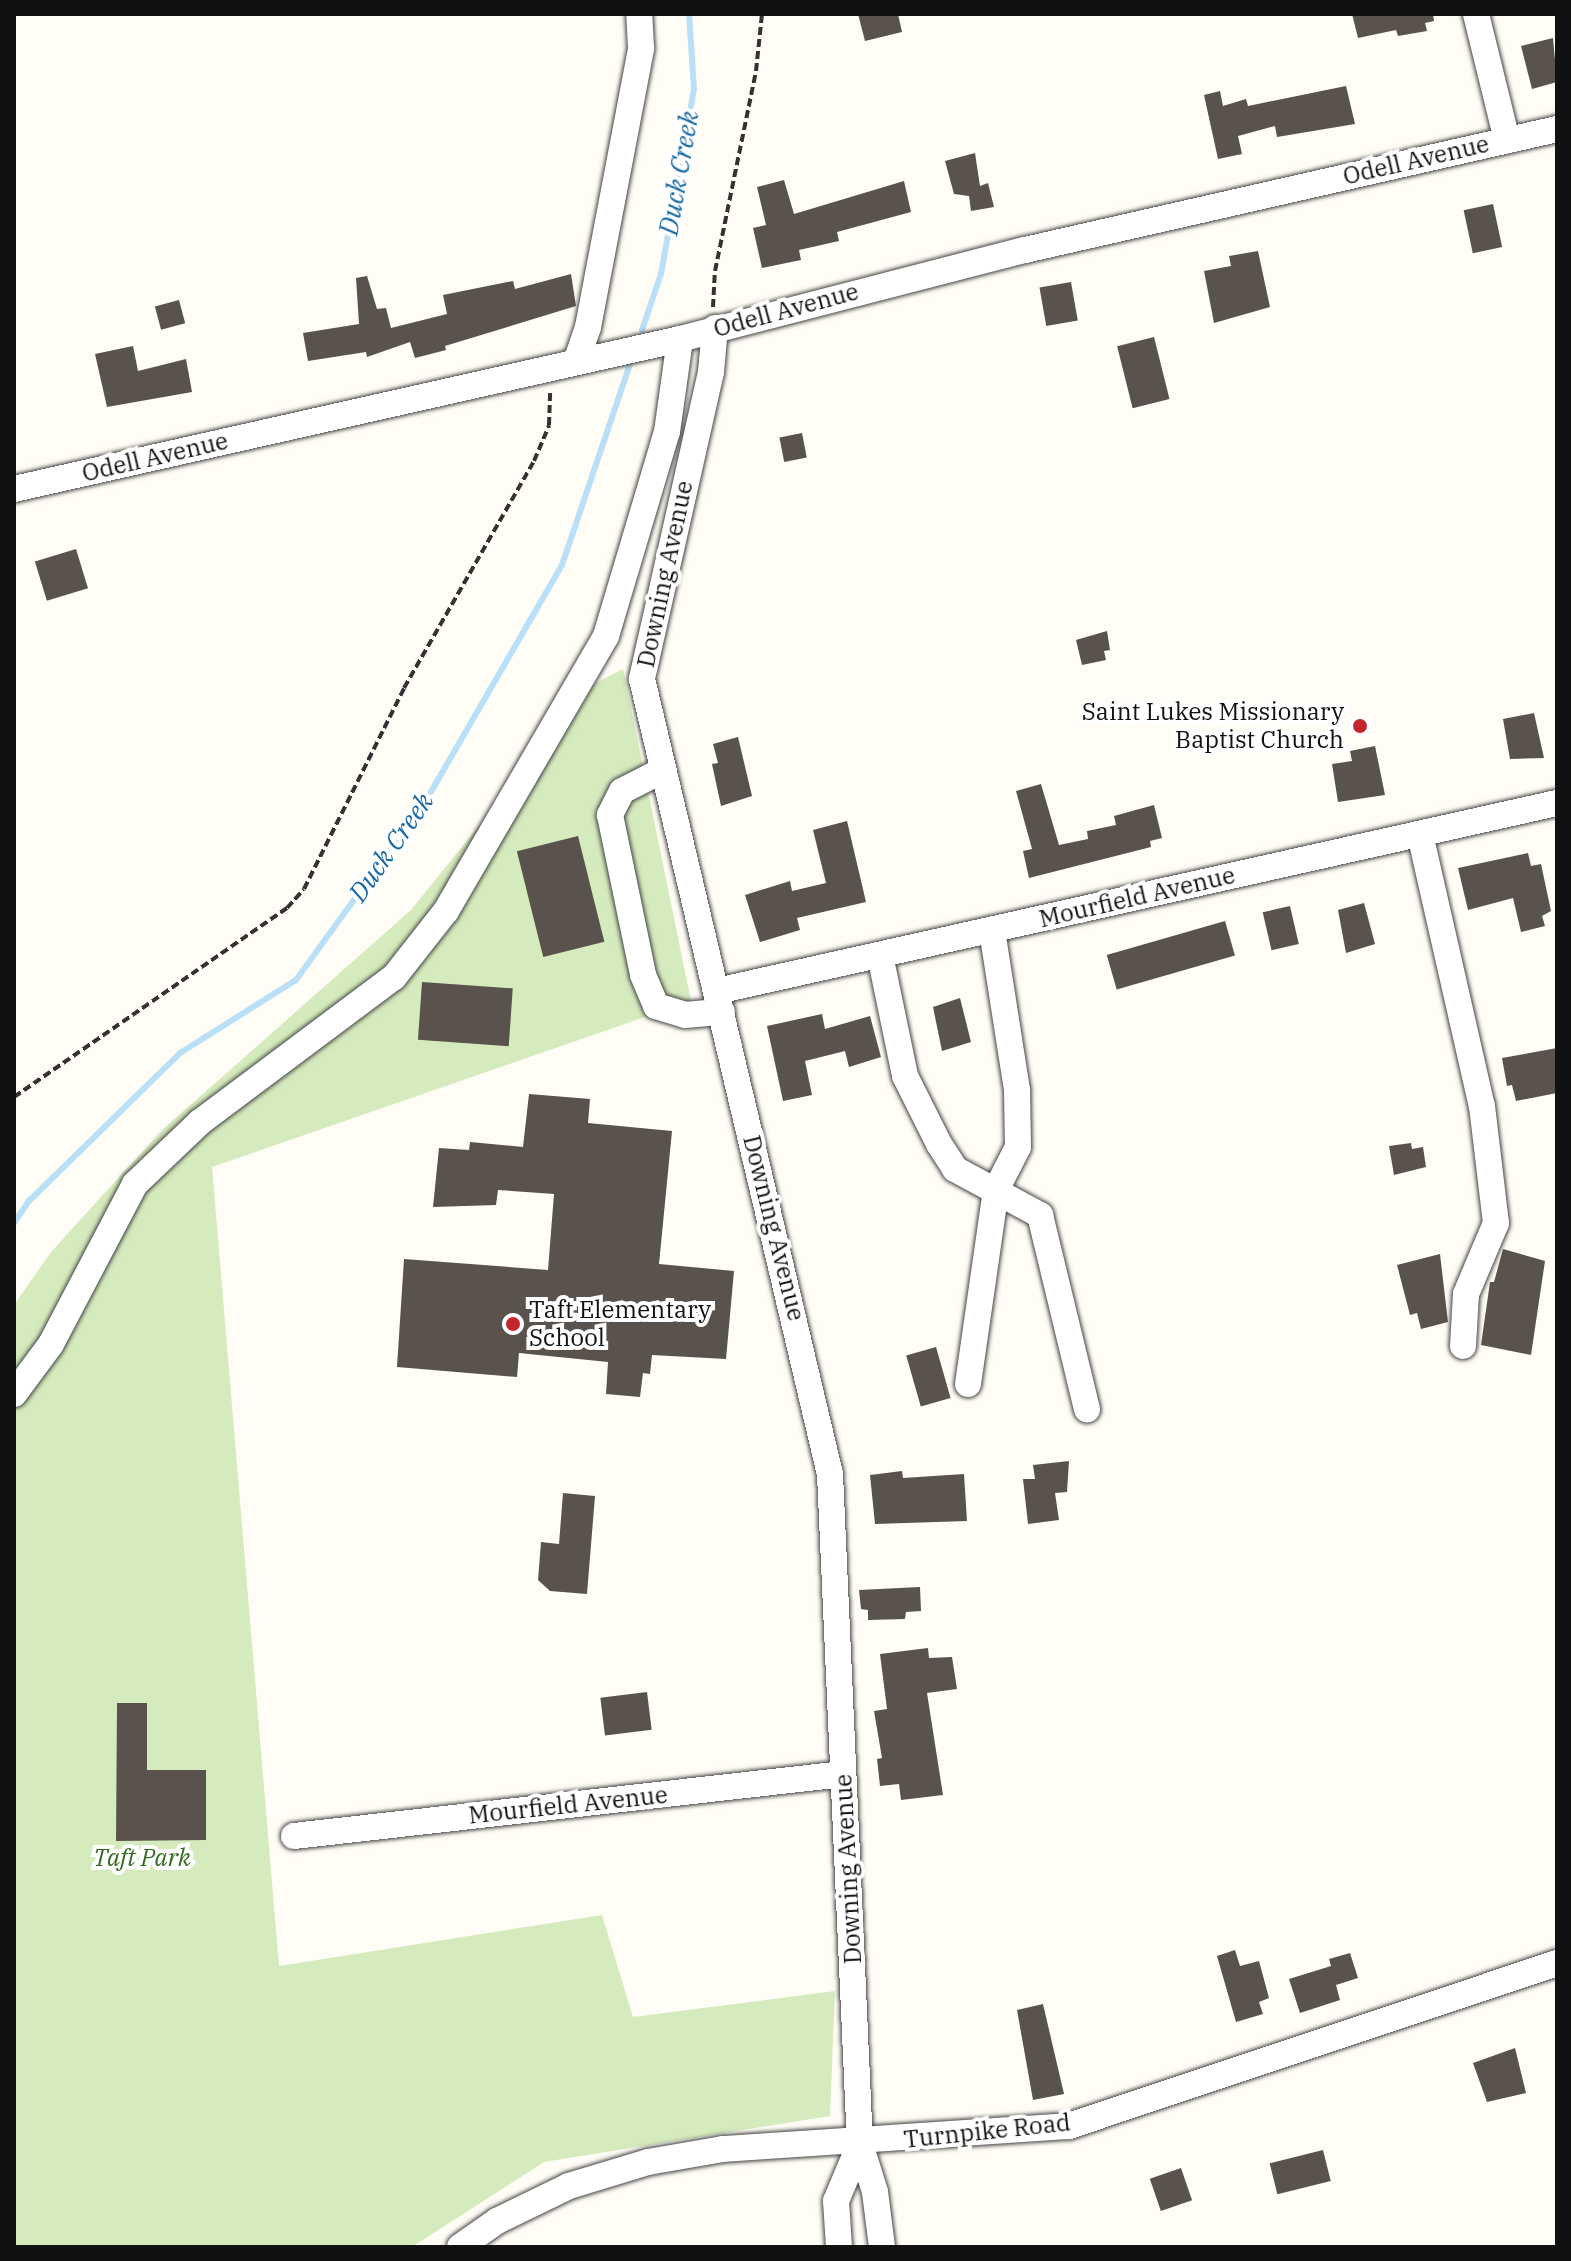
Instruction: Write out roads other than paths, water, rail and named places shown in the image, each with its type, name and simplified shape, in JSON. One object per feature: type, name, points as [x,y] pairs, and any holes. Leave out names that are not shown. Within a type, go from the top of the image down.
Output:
[{"type":"street","points":[[563,365],[588,327],[641,48],[639,14]]},
{"type":"street","points":[[1476,14],[1507,140]]},
{"type":"street","name":"Odell Avenue","points":[[14,489],[680,339],[1025,250],[1557,129]]},
{"type":"street","name":"Downing Avenue","points":[[715,328],[711,372],[642,666],[663,770],[828,1461],[860,2144],[875,2192],[882,2247]]},
{"type":"street","points":[[14,1394],[51,1344],[135,1184],[200,1122],[394,977],[446,911],[606,636],[667,432],[680,339]]},
{"type":"street","name":"Mourfield Avenue","points":[[663,770],[622,791],[610,815],[643,975],[656,1006],[685,1015],[719,1001],[880,955],[1557,803]]},
{"type":"street","points":[[1420,834],[1482,1106],[1496,1223],[1466,1294],[1463,1346]]},
{"type":"street","points":[[968,1384],[996,1190],[1018,1147],[1018,1105],[992,930]]},
{"type":"street","points":[[880,955],[905,1076],[939,1144],[955,1169],[1040,1215],[1087,1409]]},
{"type":"street","name":"Mourfield Avenue","points":[[294,1836],[843,1774]]},
{"type":"street","name":"Turnpike Road","points":[[460,2247],[497,2221],[569,2186],[648,2162],[723,2149],[860,2144],[1069,2126],[1557,1963]]},
{"type":"street","name":"Downing Avenue","points":[[839,2247],[836,2201],[860,2144]]},
{"type":"waterway","name":"Duck Creek","points":[[642,330],[661,274],[694,89],[689,14]]},
{"type":"waterway","name":"Duck Creek","points":[[14,1223],[29,1201],[180,1053],[296,980],[428,797],[562,565],[629,367]]},
{"type":"place","name":"Saint Lukes Missionary Baptist Church","points":[[1360,726]]},
{"type":"place","name":"Taft Elementary School","points":[[513,1324]]},
{"type":"park label","name":"Taft Park","points":[[142,1858]]}]
